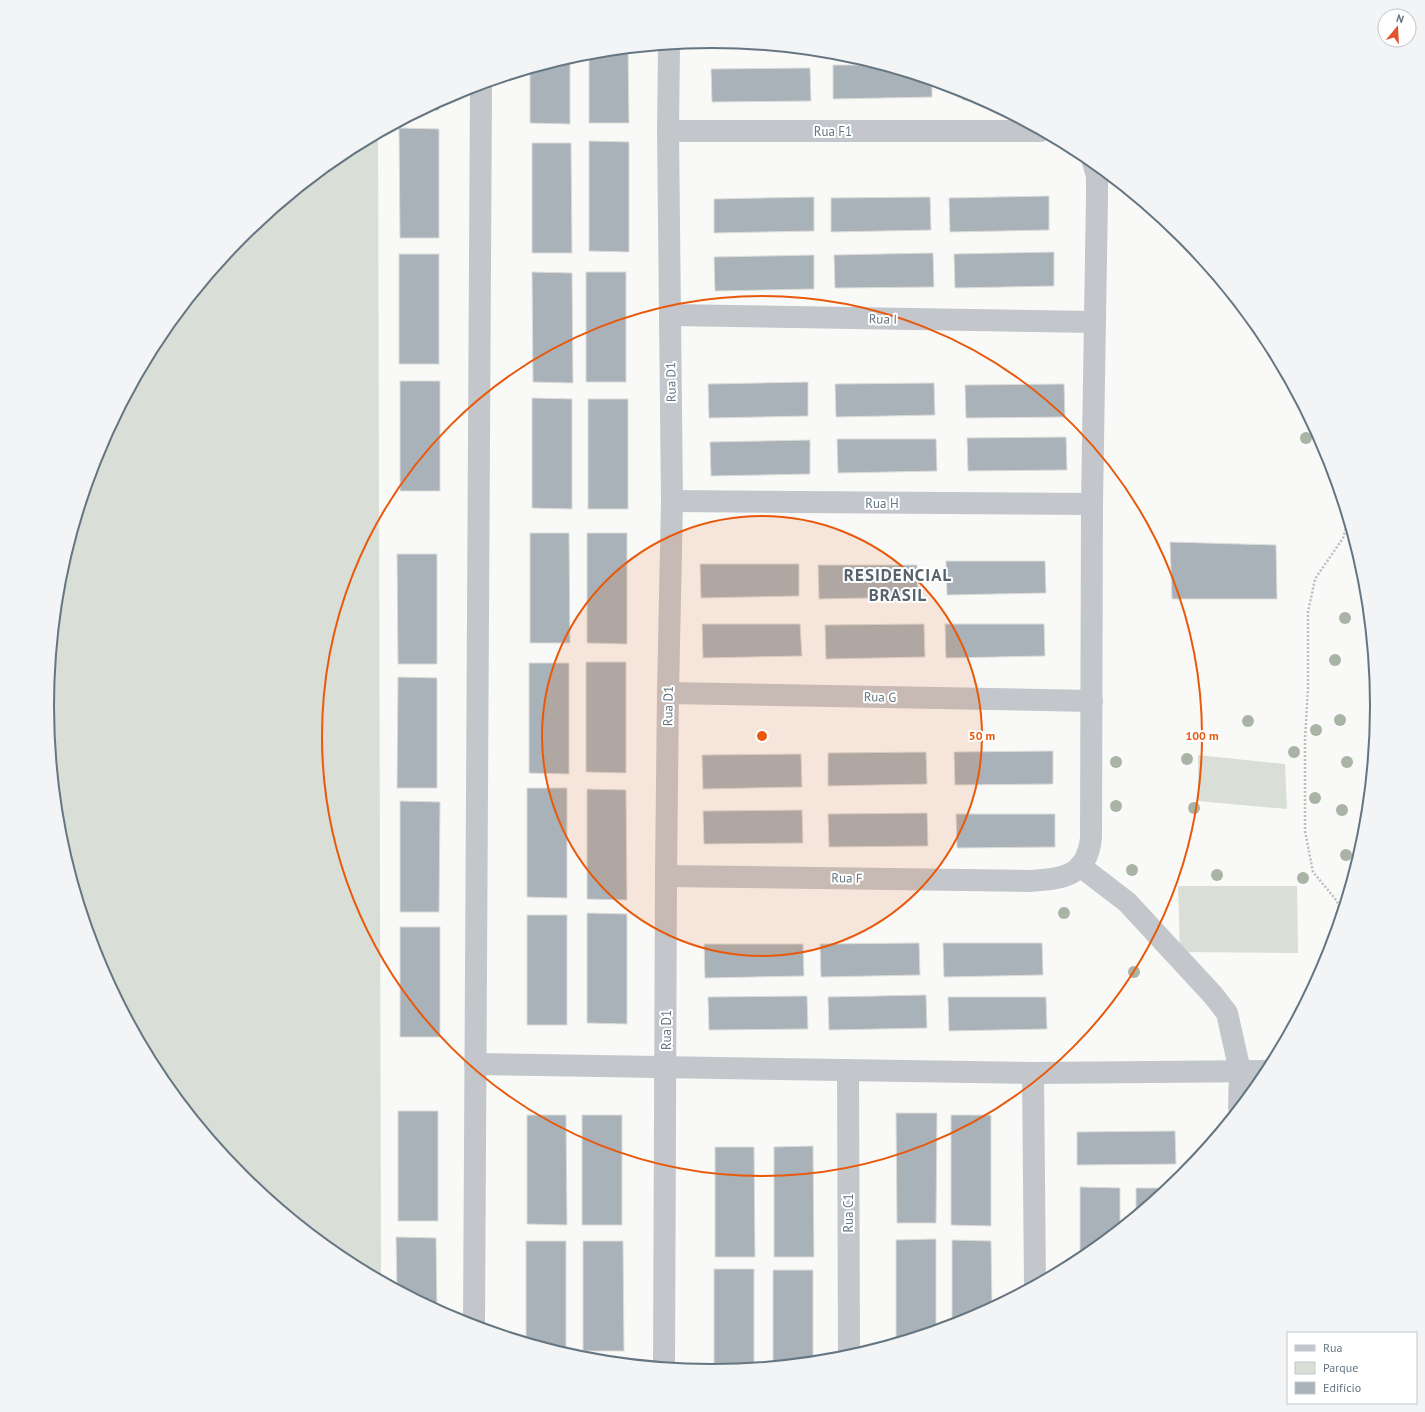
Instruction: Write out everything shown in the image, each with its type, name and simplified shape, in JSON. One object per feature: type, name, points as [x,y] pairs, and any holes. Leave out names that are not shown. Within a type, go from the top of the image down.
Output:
[{"type":"street","name":"Rua D1","points":[[664,1362],[666,876],[672,501],[668,131],[669,49]]},
{"type":"street","points":[[474,1319],[481,91]]},
{"type":"street","name":"Rua F1","points":[[668,131],[1032,131]]},
{"type":"street","points":[[1096,172],[1097,195],[1092,504],[1091,838],[1087,856],[1080,866],[1127,902],[1213,995],[1227,1013],[1240,1071],[1239,1101]]},
{"type":"street","name":"Rua I","points":[[670,315],[1095,322]]},
{"type":"street","name":"Rua H","points":[[672,501],[1092,504]]},
{"type":"street","name":"Rua G","points":[[668,693],[1092,701]]},
{"type":"street","name":"Rua F","points":[[666,876],[1028,881],[1054,880],[1074,872],[1080,866]]},
{"type":"street","points":[[475,1064],[1033,1072],[1261,1071]]},
{"type":"street","name":"Rua C1","points":[[848,1070],[849,1349]]},
{"type":"street","points":[[1033,1072],[1035,1279]]},
{"type":"path","points":[[1339,908],[1337,902],[1313,872],[1305,831],[1305,739],[1308,688],[1308,612],[1315,579],[1343,538],[1346,528]]},
{"type":"green space","points":[[378,140],[381,1275],[312,1228],[279,1201],[247,1171],[190,1107],[165,1072],[143,1035],[122,997],[105,958],[89,918],[77,876],[67,834],[60,792],[54,706],[60,620],[67,578],[77,536],[89,494],[105,454],[122,415],[143,377],[165,340],[190,305],[247,241],[279,211],[312,184],[347,159]]},
{"type":"green space","points":[[1198,755],[1285,764],[1287,809],[1198,801]]},
{"type":"green space","points":[[1178,886],[1297,886],[1298,953],[1180,952]]},
{"type":"building","points":[[628,54],[629,123],[589,123],[589,60]]},
{"type":"building","points":[[570,64],[570,124],[530,123],[530,74]]},
{"type":"building","points":[[833,65],[860,65],[883,70],[932,86],[932,97],[833,99]]},
{"type":"building","points":[[810,68],[811,101],[712,102],[711,69]]},
{"type":"building","points":[[399,128],[439,129],[439,238],[400,238]]},
{"type":"building","points":[[589,141],[629,142],[629,252],[589,251]]},
{"type":"building","points":[[532,143],[571,143],[572,253],[532,253]]},
{"type":"building","points":[[1049,196],[1049,230],[950,232],[949,198]]},
{"type":"building","points":[[814,197],[814,231],[714,233],[714,199]]},
{"type":"building","points":[[930,197],[931,230],[831,232],[831,198]]},
{"type":"building","points":[[1054,252],[1054,286],[955,288],[954,254]]},
{"type":"building","points":[[933,253],[934,287],[835,288],[834,255]]},
{"type":"building","points":[[399,254],[439,254],[439,364],[399,364]]},
{"type":"building","points":[[814,255],[814,289],[715,291],[714,257]]},
{"type":"building","points":[[532,272],[572,273],[573,383],[533,382]]},
{"type":"building","points":[[586,272],[626,272],[626,382],[586,382]]},
{"type":"building","points":[[400,381],[440,381],[440,491],[400,491]]},
{"type":"building","points":[[808,382],[808,416],[709,418],[708,384]]},
{"type":"building","points":[[934,383],[935,415],[836,417],[835,384]]},
{"type":"building","points":[[1064,384],[1065,417],[966,418],[965,385]]},
{"type":"building","points":[[532,398],[572,399],[572,509],[532,508]]},
{"type":"building","points":[[588,399],[628,399],[628,509],[588,509]]},
{"type":"building","points":[[1066,437],[1067,470],[968,471],[967,438]]},
{"type":"building","points":[[837,439],[936,439],[937,471],[838,473]]},
{"type":"building","points":[[810,440],[810,474],[711,476],[710,442]]},
{"type":"building","points":[[530,533],[569,533],[570,643],[530,643]]},
{"type":"building","points":[[587,533],[627,533],[627,644],[587,643]]},
{"type":"building","points":[[1170,542],[1276,545],[1277,599],[1172,599]]},
{"type":"building","points":[[397,554],[437,554],[437,664],[398,664]]},
{"type":"building","points":[[946,561],[1045,561],[1046,593],[947,595]]},
{"type":"building","points":[[700,564],[799,564],[799,596],[701,598]]},
{"type":"building","points":[[818,565],[917,565],[918,597],[819,599]]},
{"type":"building","points":[[702,624],[800,624],[802,656],[703,658]]},
{"type":"building","points":[[924,624],[925,657],[826,659],[825,625]]},
{"type":"building","points":[[945,624],[1044,624],[1045,656],[946,658]]},
{"type":"building","points":[[586,662],[626,662],[626,773],[586,772]]},
{"type":"building","points":[[529,663],[569,663],[569,774],[529,773]]},
{"type":"building","points":[[398,677],[437,678],[437,788],[397,788]]},
{"type":"building","points":[[1053,751],[1053,784],[955,785],[954,752]]},
{"type":"building","points":[[926,752],[927,784],[828,786],[828,753]]},
{"type":"building","points":[[801,754],[802,787],[703,789],[702,755]]},
{"type":"building","points":[[527,788],[567,788],[567,898],[527,897]]},
{"type":"building","points":[[587,789],[626,790],[627,900],[587,899]]},
{"type":"building","points":[[400,801],[440,802],[439,912],[400,912]]},
{"type":"building","points":[[802,810],[803,843],[704,844],[703,811]]},
{"type":"building","points":[[927,813],[928,846],[829,847],[828,814]]},
{"type":"building","points":[[956,814],[1055,814],[1055,847],[957,848]]},
{"type":"building","points":[[587,913],[627,914],[627,1024],[587,1023]]},
{"type":"building","points":[[527,915],[567,915],[567,1025],[527,1025]]},
{"type":"building","points":[[400,927],[440,927],[440,1037],[400,1037]]},
{"type":"building","points":[[919,943],[920,975],[821,977],[820,944]]},
{"type":"building","points":[[943,943],[1042,943],[1043,975],[944,977]]},
{"type":"building","points":[[704,944],[803,944],[804,976],[705,978]]},
{"type":"building","points":[[926,995],[927,1028],[829,1030],[828,997]]},
{"type":"building","points":[[807,996],[808,1029],[709,1030],[708,997]]},
{"type":"building","points":[[948,997],[1046,997],[1047,1029],[949,1031]]},
{"type":"building","points":[[398,1111],[438,1111],[438,1221],[398,1221]]},
{"type":"building","points":[[896,1113],[937,1113],[936,1223],[897,1223]]},
{"type":"building","points":[[527,1115],[566,1115],[567,1225],[527,1224]]},
{"type":"building","points":[[582,1115],[622,1115],[622,1225],[582,1225]]},
{"type":"building","points":[[951,1115],[991,1115],[991,1226],[951,1225]]},
{"type":"building","points":[[1175,1131],[1176,1164],[1077,1165],[1077,1132]]},
{"type":"building","points":[[813,1146],[814,1257],[774,1257],[774,1147]]},
{"type":"building","points":[[715,1147],[754,1147],[755,1257],[715,1257]]},
{"type":"building","points":[[1080,1187],[1120,1188],[1120,1222],[1080,1252]]},
{"type":"building","points":[[1136,1188],[1160,1188],[1146,1201],[1136,1209]]},
{"type":"building","points":[[396,1237],[436,1238],[437,1303],[397,1283]]},
{"type":"building","points":[[936,1239],[936,1324],[896,1338],[896,1240]]},
{"type":"building","points":[[952,1240],[991,1241],[992,1301],[952,1318]]},
{"type":"building","points":[[526,1241],[566,1241],[566,1347],[526,1337]]},
{"type":"building","points":[[583,1241],[623,1241],[624,1351],[583,1351]]},
{"type":"building","points":[[714,1269],[754,1269],[754,1363],[714,1364]]},
{"type":"building","points":[[773,1270],[813,1270],[813,1356],[773,1361]]},
{"type":"district","name":"RESIDENCIAL BRASIL","points":[[898,585]]}]
